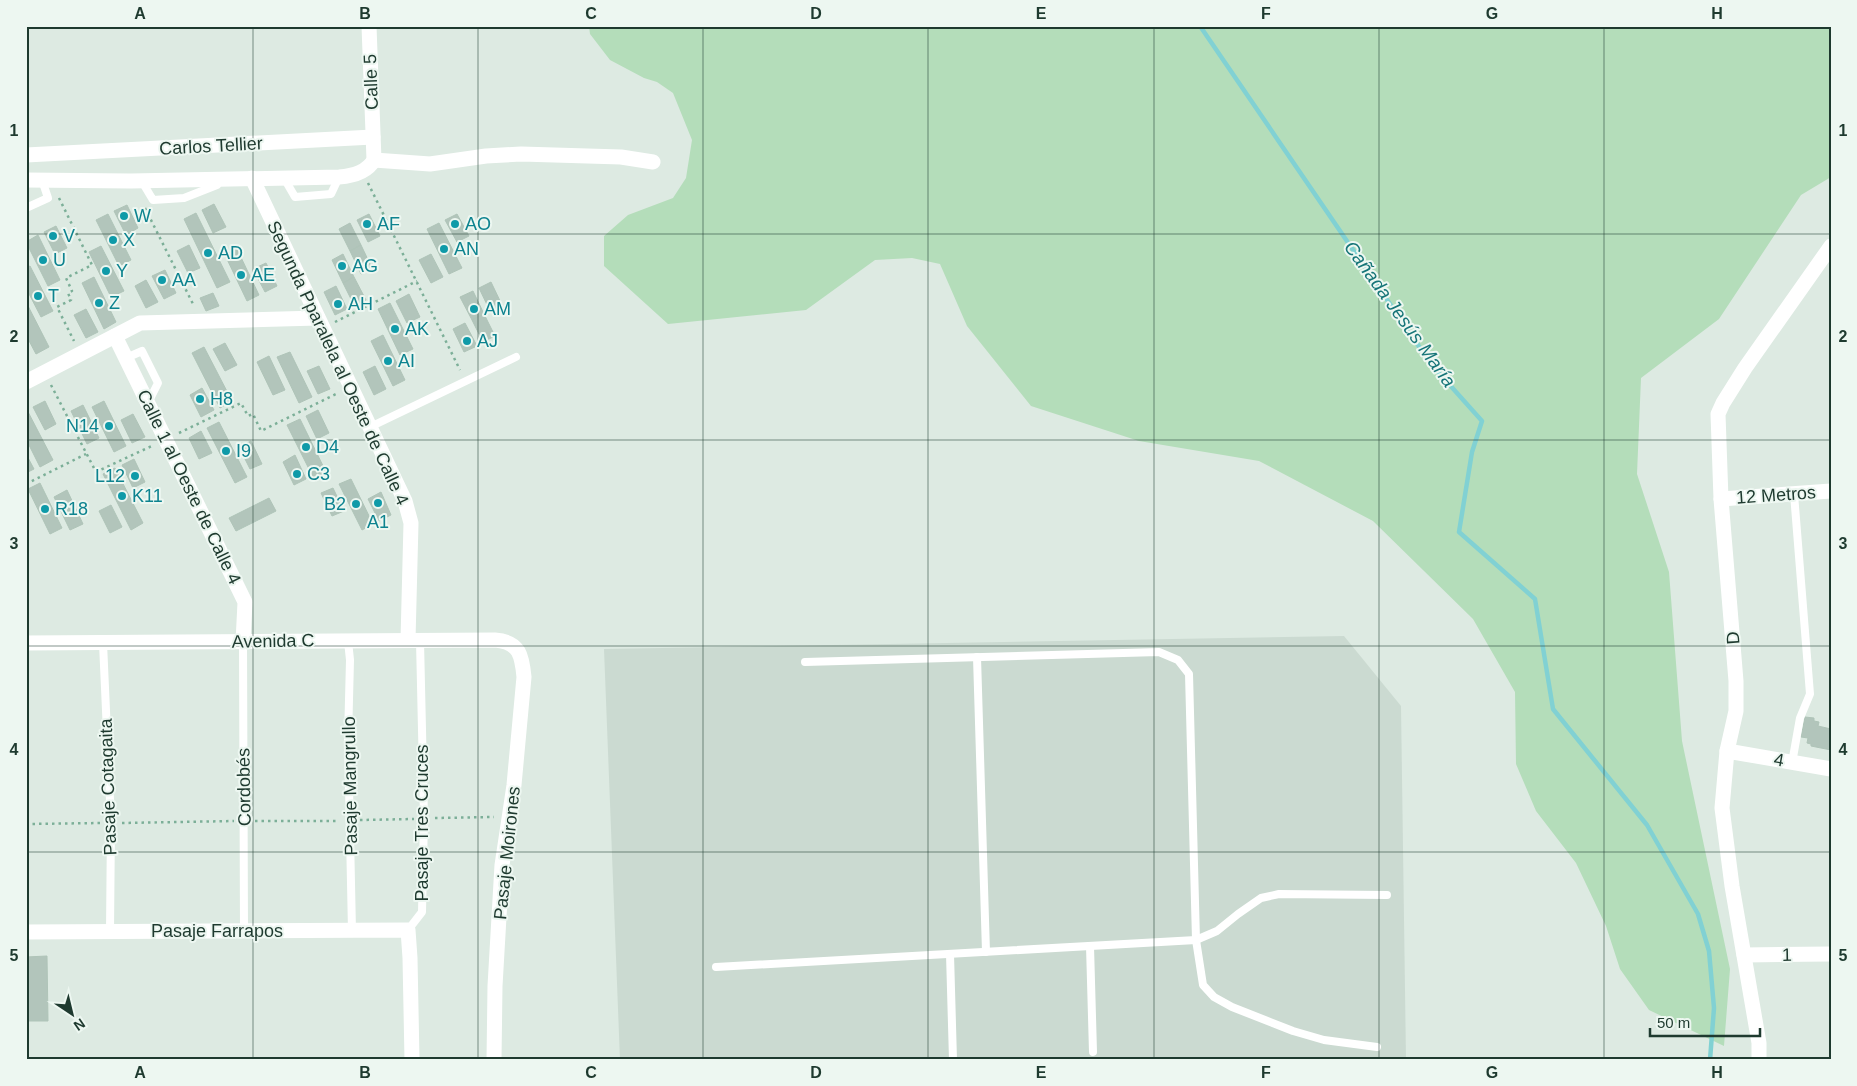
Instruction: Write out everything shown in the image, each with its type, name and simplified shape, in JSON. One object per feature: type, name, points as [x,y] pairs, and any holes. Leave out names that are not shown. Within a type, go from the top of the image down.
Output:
[{"type":"street","name":"Calle 5","points":[[369,26],[373,137]]},
{"type":"street","name":"Carlos Tellier","points":[[26,155],[373,137]]},
{"type":"street","points":[[373,137],[374,160],[430,164],[486,156],[521,154],[621,157],[653,162]]},
{"type":"street","name":"Carlos Tellier","points":[[26,180],[338,177],[369,168],[374,160]]},
{"type":"street","name":"Segunda Pparalela al Oeste de Calle 4","points":[[252,178],[405,501],[412,523],[414,641]]},
{"type":"street","name":"D","points":[[1759,1060],[1759,1043],[1722,808],[1727,751],[1736,711],[1736,681],[1721,499],[1718,414],[1755,353],[1831,246]]},
{"type":"street","points":[[26,382],[140,323],[201,321],[320,323]]},
{"type":"street","name":"Calle 1 al Oeste de Calle 4","points":[[115,336],[245,602],[243,642]]},
{"type":"street","name":"12 Metros","points":[[1721,499],[1831,491]]},
{"type":"street","name":"Avenida C","points":[[26,643],[507,641],[517,648]]},
{"type":"street","name":"Pasaje Moirones","points":[[494,1060],[494,986],[502,865],[514,785],[524,677],[522,661],[517,648]]},
{"type":"street","name":"4","points":[[1727,751],[1831,769]]},
{"type":"street","points":[[408,930],[412,1060]]},
{"type":"street","name":"Pasaje Farrapos","points":[[26,932],[408,930]]},
{"type":"street","name":"1","points":[[1744,955],[1831,954]]},
{"type":"lane","points":[[26,208],[48,198],[46,181]]},
{"type":"lane","points":[[370,427],[516,357]]},
{"type":"lane","points":[[1792,762],[1800,718],[1810,694],[1794,494]]},
{"type":"lane","name":"Pasaje Mangrullo","points":[[348,641],[350,660],[348,739],[352,931]]},
{"type":"lane","name":"Pasaje Tres Cruces","points":[[408,930],[422,912],[424,818],[414,641]]},
{"type":"lane","name":"Cordobés","points":[[243,642],[244,932]]},
{"type":"lane","name":"Pasaje Cotagaita","points":[[103,643],[110,823],[110,931]]},
{"type":"lane","points":[[805,662],[1159,652],[1178,660],[1189,674],[1196,940],[1203,985],[1214,997],[1232,1007],[1293,1031],[1324,1040],[1377,1047]]},
{"type":"lane","points":[[977,657],[986,952]]},
{"type":"lane","points":[[716,967],[1196,940],[1217,931],[1261,898],[1279,894],[1387,896]]},
{"type":"lane","points":[[1090,946],[1093,1052]]},
{"type":"lane","points":[[950,954],[953,1060]]},
{"type":"path","points":[[362,171],[460,370]]},
{"type":"path","points":[[46,181],[92,265],[66,278],[72,291],[68,293],[71,300],[58,307],[80,354]]},
{"type":"path","points":[[144,207],[201,321]]},
{"type":"path","points":[[320,323],[416,281]]},
{"type":"path","points":[[45,372],[96,472],[241,403],[248,416],[253,414],[261,431],[351,387]]},
{"type":"path","points":[[26,484],[86,454]]},
{"type":"path","points":[[26,824],[508,817]]},
{"type":"shaded area","points":[[1344,636],[1401,706],[1406,1060],[620,1060],[604,649]]},
{"type":"green space","points":[[589,26],[1831,26],[1831,177],[1801,195],[1719,319],[1641,378],[1637,474],[1669,572],[1682,741],[1730,969],[1724,1046],[1649,1010],[1620,969],[1606,926],[1576,863],[1536,811],[1516,764],[1515,692],[1473,619],[1373,521],[1259,461],[1139,441],[1031,406],[967,326],[940,264],[912,258],[875,260],[806,310],[668,324],[604,266],[604,236],[628,215],[673,198],[686,178],[692,140],[673,93],[657,82],[644,78],[610,60],[590,34]]},
{"type":"building","points":[[214,204],[226,227],[213,233],[202,210]]},
{"type":"building","name":"W","points":[[127,205],[138,228],[126,235],[114,211]]},
{"type":"building","name":"AD","points":[[196,213],[230,282],[217,288],[184,219]]},
{"type":"building","name":"X","points":[[108,214],[131,260],[119,266],[96,220]]},
{"type":"building","name":"AF","points":[[369,214],[380,236],[368,242],[357,220]]},
{"type":"building","name":"AO","points":[[457,214],[469,236],[457,242],[445,220]]},
{"type":"building","name":"AF","points":[[350,223],[361,245],[350,251],[339,229]]},
{"type":"building","name":"AN","points":[[439,223],[462,268],[449,274],[427,229]]},
{"type":"building","name":"V","points":[[56,226],[67,248],[55,254],[44,232]]},
{"type":"building","name":"U","points":[[38,235],[60,280],[48,286],[26,242]]},
{"type":"building","points":[[189,245],[200,268],[188,273],[177,251]]},
{"type":"building","name":"AG","points":[[361,245],[372,268],[361,274],[350,251]]},
{"type":"building","name":"Y","points":[[101,246],[124,291],[111,297],[89,252]]},
{"type":"building","name":"AE","points":[[237,249],[259,295],[247,301],[225,255]]},
{"type":"building","name":"AG","points":[[343,254],[354,277],[343,283],[332,260]]},
{"type":"building","name":"AN","points":[[431,254],[443,277],[431,283],[419,260]]},
{"type":"building","name":"AE","points":[[266,263],[277,286],[265,292],[253,269]]},
{"type":"building","name":"T","points":[[30,266],[53,311],[41,317],[26,288],[26,268]]},
{"type":"building","name":"AA","points":[[165,270],[176,293],[164,299],[152,276]]},
{"type":"building","name":"Z","points":[[94,277],[116,322],[104,329],[82,283]]},
{"type":"building","name":"AH","points":[[354,277],[366,300],[354,305],[343,283]]},
{"type":"building","name":"AA","points":[[146,280],[158,302],[146,308],[135,286]]},
{"type":"building","name":"AM","points":[[491,282],[502,305],[490,311],[479,288]]},
{"type":"building","name":"AH","points":[[336,286],[347,309],[335,315],[324,292]]},
{"type":"building","name":"AM","points":[[473,291],[484,314],[472,320],[460,297]]},
{"type":"building","points":[[213,293],[219,306],[206,311],[200,298]]},
{"type":"building","name":"AK","points":[[409,294],[420,317],[407,323],[396,301]]},
{"type":"building","points":[[26,302],[49,347],[36,354],[26,335]]},
{"type":"building","name":"AK","points":[[390,303],[413,349],[400,355],[378,309]]},
{"type":"building","name":"Z","points":[[86,309],[98,332],[86,338],[74,315]]},
{"type":"building","name":"AJ","points":[[484,314],[495,336],[483,342],[472,320]]},
{"type":"building","name":"AJ","points":[[465,323],[477,346],[464,352],[453,329]]},
{"type":"building","name":"AI","points":[[383,335],[405,380],[393,386],[371,341]]},
{"type":"building","points":[[225,343],[237,365],[225,371],[213,349]]},
{"type":"building","points":[[204,347],[232,401],[220,408],[192,353]]},
{"type":"building","points":[[290,352],[312,397],[299,403],[277,357]]},
{"type":"building","points":[[269,356],[285,390],[273,395],[257,362]]},
{"type":"building","points":[[319,366],[330,389],[318,394],[307,371]]},
{"type":"building","name":"AI","points":[[375,366],[386,389],[374,395],[363,372]]},
{"type":"building","name":"H8","points":[[202,388],[214,410],[201,417],[190,395]]},
{"type":"building","points":[[45,401],[56,424],[45,430],[33,407]]},
{"type":"building","name":"N14","points":[[104,401],[126,446],[114,452],[92,407]]},
{"type":"building","name":"N14","points":[[83,405],[99,438],[87,444],[71,411]]},
{"type":"building","points":[[26,408],[53,460],[40,467],[26,439]]},
{"type":"building","name":"D4","points":[[318,410],[329,433],[317,439],[306,416]]},
{"type":"building","points":[[133,414],[145,437],[132,443],[121,420]]},
{"type":"building","name":"D4","points":[[300,419],[327,474],[315,481],[287,425]]},
{"type":"building","name":"I9","points":[[219,422],[247,477],[235,483],[207,428]]},
{"type":"building","name":"I9","points":[[201,431],[212,453],[199,459],[189,438]]},
{"type":"building","points":[[251,441],[262,464],[250,469],[239,447]]},
{"type":"building","points":[[26,454],[34,469],[26,473]]},
{"type":"building","name":"C3","points":[[295,455],[306,479],[294,485],[283,462]]},
{"type":"building","name":"L12","points":[[134,459],[145,482],[133,488],[122,465]]},
{"type":"building","name":"K11","points":[[115,468],[143,523],[131,530],[103,474]]},
{"type":"building","name":"B2","points":[[351,479],[373,524],[362,530],[339,484]]},
{"type":"building","name":"R18","points":[[40,483],[62,528],[50,534],[28,489]]},
{"type":"building","name":"B2","points":[[333,488],[344,511],[332,516],[321,493]]},
{"type":"building","name":"R18","points":[[67,490],[83,524],[70,530],[54,497]]},
{"type":"building","name":"A1","points":[[381,492],[391,515],[379,521],[368,499]]},
{"type":"building","points":[[269,498],[276,511],[236,531],[229,518]]},
{"type":"building","name":"K11","points":[[111,505],[122,527],[110,533],[99,511]]},
{"type":"building","points":[[1805,717],[1814,718],[1814,721],[1819,722],[1818,726],[1831,729],[1831,750],[1811,746],[1811,744],[1807,743],[1808,738],[1801,737]]},
{"type":"building","points":[[47,956],[48,1021],[26,1021],[26,957]]},
{"type":"waterway","name":"Cañada Jesús María","points":[[1200,26],[1431,364],[1482,421],[1472,452],[1459,532],[1535,599],[1553,709],[1647,825],[1698,914],[1709,951],[1714,1008],[1710,1060]]},
{"type":"place","name":"W","points":[[124,216]]},
{"type":"place","name":"AF","points":[[367,224]]},
{"type":"place","name":"AO","points":[[455,224]]},
{"type":"place","name":"V","points":[[53,236]]},
{"type":"place","name":"X","points":[[113,240]]},
{"type":"place","name":"AN","points":[[444,249]]},
{"type":"place","name":"AD","points":[[208,253]]},
{"type":"place","name":"U","points":[[43,260]]},
{"type":"place","name":"AG","points":[[342,266]]},
{"type":"place","name":"Y","points":[[106,271]]},
{"type":"place","name":"AE","points":[[241,275]]},
{"type":"place","name":"AA","points":[[162,280]]},
{"type":"place","name":"T","points":[[38,296]]},
{"type":"place","name":"Z","points":[[99,303]]},
{"type":"place","name":"AH","points":[[338,304]]},
{"type":"place","name":"AM","points":[[474,309]]},
{"type":"place","name":"AK","points":[[395,329]]},
{"type":"place","name":"AJ","points":[[467,341]]},
{"type":"place","name":"AI","points":[[388,361]]},
{"type":"place","name":"H8","points":[[200,399]]},
{"type":"place","name":"N14","points":[[109,426]]},
{"type":"place","name":"D4","points":[[306,447]]},
{"type":"place","name":"I9","points":[[226,451]]},
{"type":"place","name":"C3","points":[[297,474]]},
{"type":"place","name":"L12","points":[[135,476]]},
{"type":"place","name":"K11","points":[[122,496]]},
{"type":"place","name":"A1","points":[[378,503]]},
{"type":"place","name":"B2","points":[[356,504]]},
{"type":"place","name":"R18","points":[[45,509]]}]
